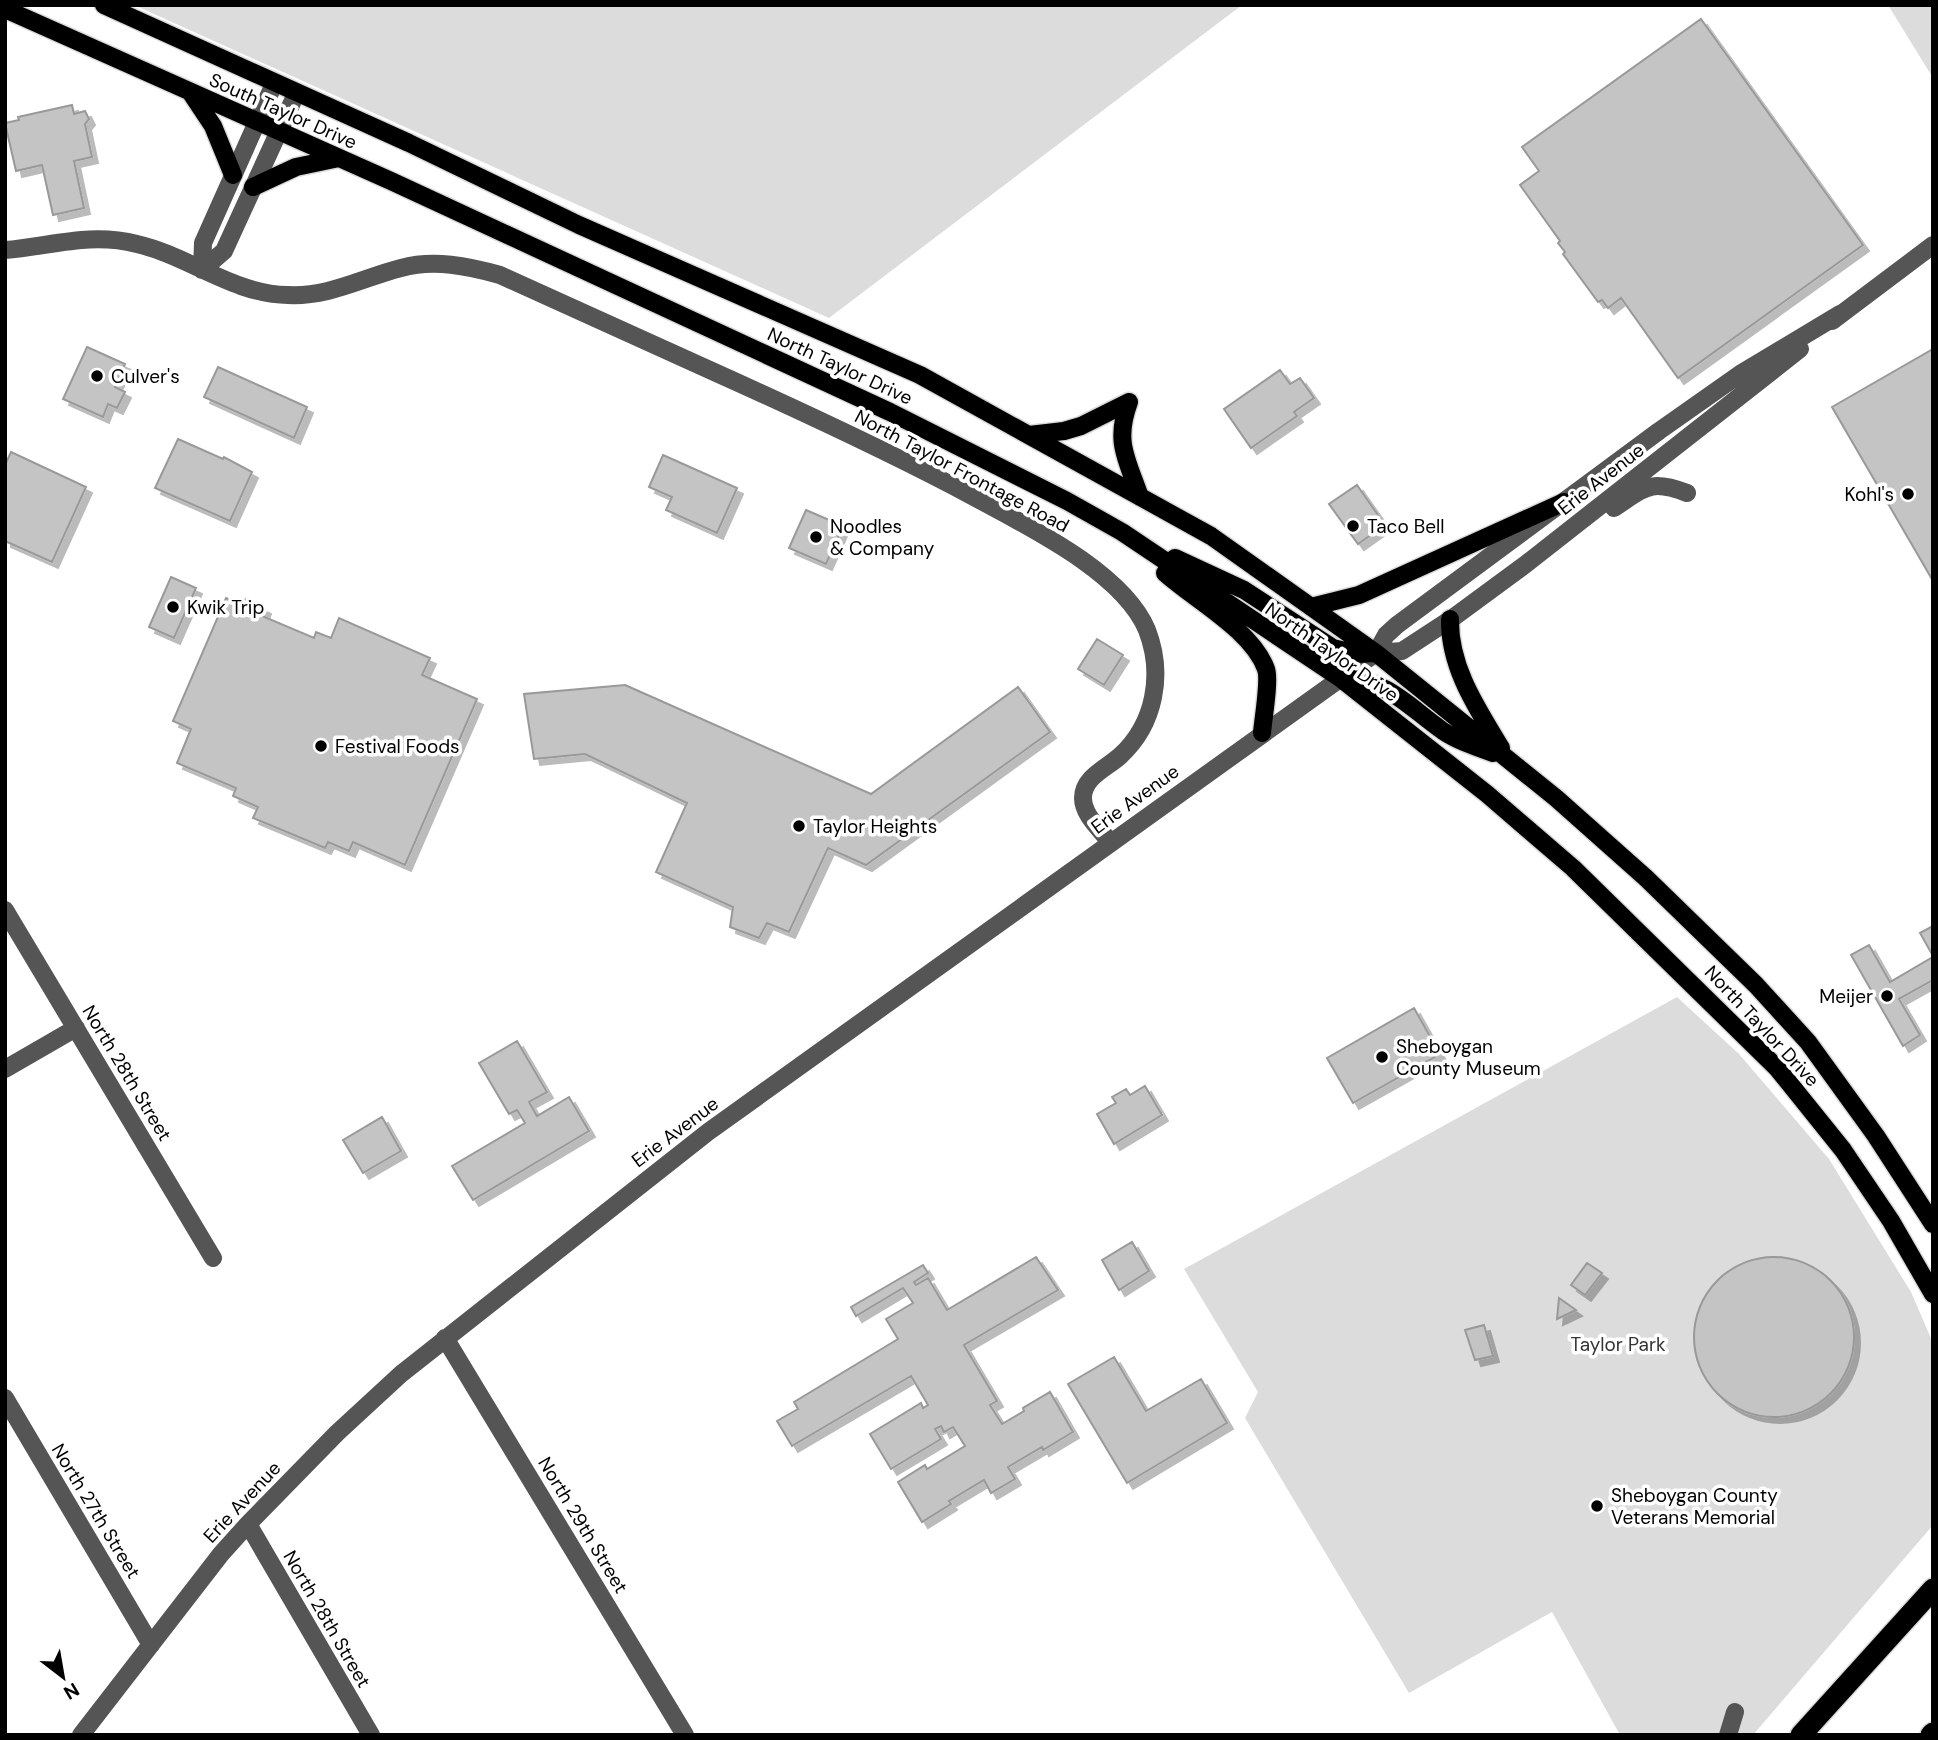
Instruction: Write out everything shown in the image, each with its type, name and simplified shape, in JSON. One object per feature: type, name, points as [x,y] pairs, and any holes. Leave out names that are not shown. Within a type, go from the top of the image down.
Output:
[{"type":"highway","points":[[1801,1735],[1933,1589]]},
{"type":"main road","name":"South Taylor Drive","points":[[104,5],[420,148],[579,225]]},
{"type":"main road","name":"South Taylor Drive","points":[[5,9],[544,252]]},
{"type":"main road","points":[[191,93],[213,126],[233,175]]},
{"type":"main road","points":[[253,187],[296,167],[339,158]]},
{"type":"main road","name":"North Taylor Drive","points":[[579,225],[920,375],[1212,536],[1376,653],[1556,798],[1634,867],[1756,985],[1824,1062],[1933,1224]]},
{"type":"main road","name":"North Taylor Drive","points":[[544,252],[890,412],[1066,501],[1122,533],[1340,678],[1487,794],[1573,868],[1777,1069],[1843,1150],[1891,1220],[1933,1294]]},
{"type":"main road","points":[[1029,436],[1081,426],[1129,402],[1123,419],[1121,438],[1140,497]]},
{"type":"main road","points":[[1311,607],[1359,595],[1564,502]]},
{"type":"main road","points":[[1122,533],[1244,590],[1333,648],[1357,654],[1376,653]]},
{"type":"main road","points":[[1122,533],[1182,588],[1250,643],[1267,674],[1262,733]]},
{"type":"main road","points":[[1450,619],[1453,654],[1463,679],[1506,757]]},
{"type":"main road","points":[[1340,678],[1371,681],[1385,688],[1446,733],[1475,747],[1506,757]]},
{"type":"street","points":[[202,270],[203,243],[274,84]]},
{"type":"street","points":[[202,270],[224,251],[296,94]]},
{"type":"street","name":"North Taylor Frontage Road","points":[[5,250],[78,239],[113,239],[140,244],[244,288],[288,295],[339,289],[401,268],[425,264],[470,266],[508,279],[797,409],[918,467],[1067,550],[1111,584],[1140,617],[1153,649],[1156,667],[1150,712],[1141,730],[1119,757],[1088,781],[1084,789],[1085,808],[1110,842]]},
{"type":"street","name":"Erie Avenue","points":[[1376,653],[1402,651],[1421,641],[1526,564],[1794,355],[1840,314],[1933,245]]},
{"type":"street","name":"Erie Avenue","points":[[81,1735],[221,1554],[248,1524],[358,1414],[445,1338],[708,1132],[1376,653],[1386,635],[1396,625],[1740,374],[1840,314]]},
{"type":"street","points":[[1526,564],[1642,490],[1656,485],[1687,493]]},
{"type":"street","name":"North 28th Street","points":[[5,910],[213,1258]]},
{"type":"street","points":[[5,1069],[76,1028]]},
{"type":"street","name":"North 29th Street","points":[[445,1338],[685,1735]]},
{"type":"street","name":"North 27th Street","points":[[5,1398],[151,1645]]},
{"type":"street","name":"North 28th Street","points":[[248,1524],[371,1735]]},
{"type":"street","points":[[1728,1735],[1735,1712]]},
{"type":"green space","points":[[134,5],[1242,5],[829,318]]},
{"type":"green space","points":[[1888,5],[1933,5],[1933,78]]},
{"type":"green space","name":"Taylor Park","points":[[1677,997],[1739,1054],[1829,1159],[1911,1292],[1933,1343],[1933,1525],[1753,1735],[1620,1735],[1552,1612],[1409,1693],[1245,1418],[1258,1392],[1184,1269]]},
{"type":"building","points":[[1701,19],[1863,245],[1678,378],[1621,298],[1608,308],[1602,300],[1598,302],[1563,254],[1565,252],[1558,243],[1560,241],[1520,185],[1539,171],[1522,147]]},
{"type":"building","points":[[72,105],[74,114],[85,111],[89,119],[85,124],[92,157],[74,161],[84,208],[53,215],[42,165],[16,171],[5,123],[19,120],[18,117]]},
{"type":"building","name":"Culver's","points":[[87,347],[125,364],[115,387],[125,392],[117,408],[108,404],[103,417],[63,399]]},
{"type":"building","name":"Kohl's","points":[[1933,349],[1933,581],[1832,407]]},
{"type":"building","points":[[218,367],[307,407],[294,438],[204,397]]},
{"type":"building","points":[[1280,370],[1290,384],[1300,378],[1314,398],[1294,412],[1297,416],[1251,448],[1224,409]]},
{"type":"building","points":[[178,439],[223,459],[224,457],[252,472],[230,521],[155,488]]},
{"type":"building","points":[[11,452],[86,487],[52,562],[5,541],[5,465]]},
{"type":"building","points":[[663,455],[737,488],[717,533],[666,510],[672,497],[649,487]]},
{"type":"building","points":[[1357,485],[1385,525],[1358,544],[1329,504]]},
{"type":"building","name":"Noodles & Company","points":[[806,510],[843,526],[826,564],[789,548]]},
{"type":"building","name":"Kwik Trip","points":[[171,577],[196,588],[174,638],[149,627]]},
{"type":"building","name":"Festival Foods","points":[[226,598],[239,604],[242,598],[265,608],[262,616],[314,638],[316,632],[331,638],[339,618],[430,658],[422,675],[477,699],[405,865],[353,842],[349,851],[328,842],[325,848],[253,818],[258,807],[233,796],[236,788],[177,763],[191,729],[173,721]]},
{"type":"building","points":[[1097,639],[1123,655],[1104,685],[1078,669]]},
{"type":"building","name":"Taylor Heights","points":[[625,685],[871,794],[1018,687],[1050,732],[866,865],[828,848],[789,932],[767,923],[759,938],[730,927],[733,907],[656,872],[687,803],[585,754],[534,759],[524,694]]},
{"type":"building","points":[[1933,926],[1933,956],[1920,933]]},
{"type":"building","points":[[1869,945],[1890,982],[1931,958],[1933,961],[1933,980],[1899,999],[1920,1035],[1903,1046],[1851,955]]},
{"type":"building","points":[[1414,1008],[1440,1054],[1353,1103],[1327,1058]]},
{"type":"building","points":[[517,1041],[547,1092],[529,1102],[537,1116],[569,1097],[589,1131],[473,1200],[452,1166],[525,1123],[517,1110],[509,1114],[479,1063]]},
{"type":"building","points":[[1145,1086],[1162,1115],[1114,1144],[1097,1114],[1116,1103],[1112,1097],[1126,1089],[1130,1095]]},
{"type":"building","points":[[382,1117],[401,1151],[363,1173],[343,1140]]},
{"type":"building","points":[[1132,1242],[1149,1271],[1119,1290],[1102,1260]]},
{"type":"building","points":[[1036,1257],[1058,1290],[964,1345],[997,1401],[990,1405],[1002,1424],[1050,1392],[1073,1432],[1008,1467],[1015,1479],[991,1493],[984,1480],[949,1501],[951,1504],[922,1522],[898,1482],[925,1465],[927,1469],[965,1446],[953,1427],[944,1432],[941,1426],[935,1429],[941,1439],[891,1469],[870,1434],[921,1403],[923,1408],[928,1405],[911,1376],[792,1446],[777,1421],[798,1409],[794,1402],[898,1339],[886,1319],[913,1303],[903,1288],[856,1316],[851,1307],[923,1265],[928,1273],[914,1282],[916,1285],[928,1278],[947,1310]]},
{"type":"building","points":[[1774,1257],[1805,1263],[1831,1280],[1848,1306],[1854,1337],[1848,1368],[1831,1394],[1805,1411],[1774,1417],[1743,1411],[1717,1394],[1700,1368],[1694,1337],[1700,1306],[1717,1280],[1743,1263]]},
{"type":"building","points":[[1587,1263],[1602,1273],[1585,1295],[1571,1285]]},
{"type":"building","points":[[1559,1298],[1576,1310],[1557,1319]]},
{"type":"building","points":[[1484,1325],[1493,1356],[1475,1360],[1465,1330]]},
{"type":"building","points":[[1114,1357],[1146,1411],[1201,1379],[1227,1423],[1127,1483],[1068,1384]]},
{"type":"place","name":"Culver's","points":[[97,376]]},
{"type":"place","name":"Kohl's","points":[[1908,494]]},
{"type":"place","name":"Taco Bell","points":[[1353,526]]},
{"type":"place","name":"Noodles & Company","points":[[816,537]]},
{"type":"place","name":"Kwik Trip","points":[[173,607]]},
{"type":"place","name":"Festival Foods","points":[[321,746]]},
{"type":"place","name":"Taylor Heights","points":[[799,826]]},
{"type":"place","name":"Meijer","points":[[1887,996]]},
{"type":"place","name":"Sheboygan County Museum","points":[[1382,1057]]},
{"type":"place","name":"Sheboygan County Veterans Memorial","points":[[1597,1506]]}]
